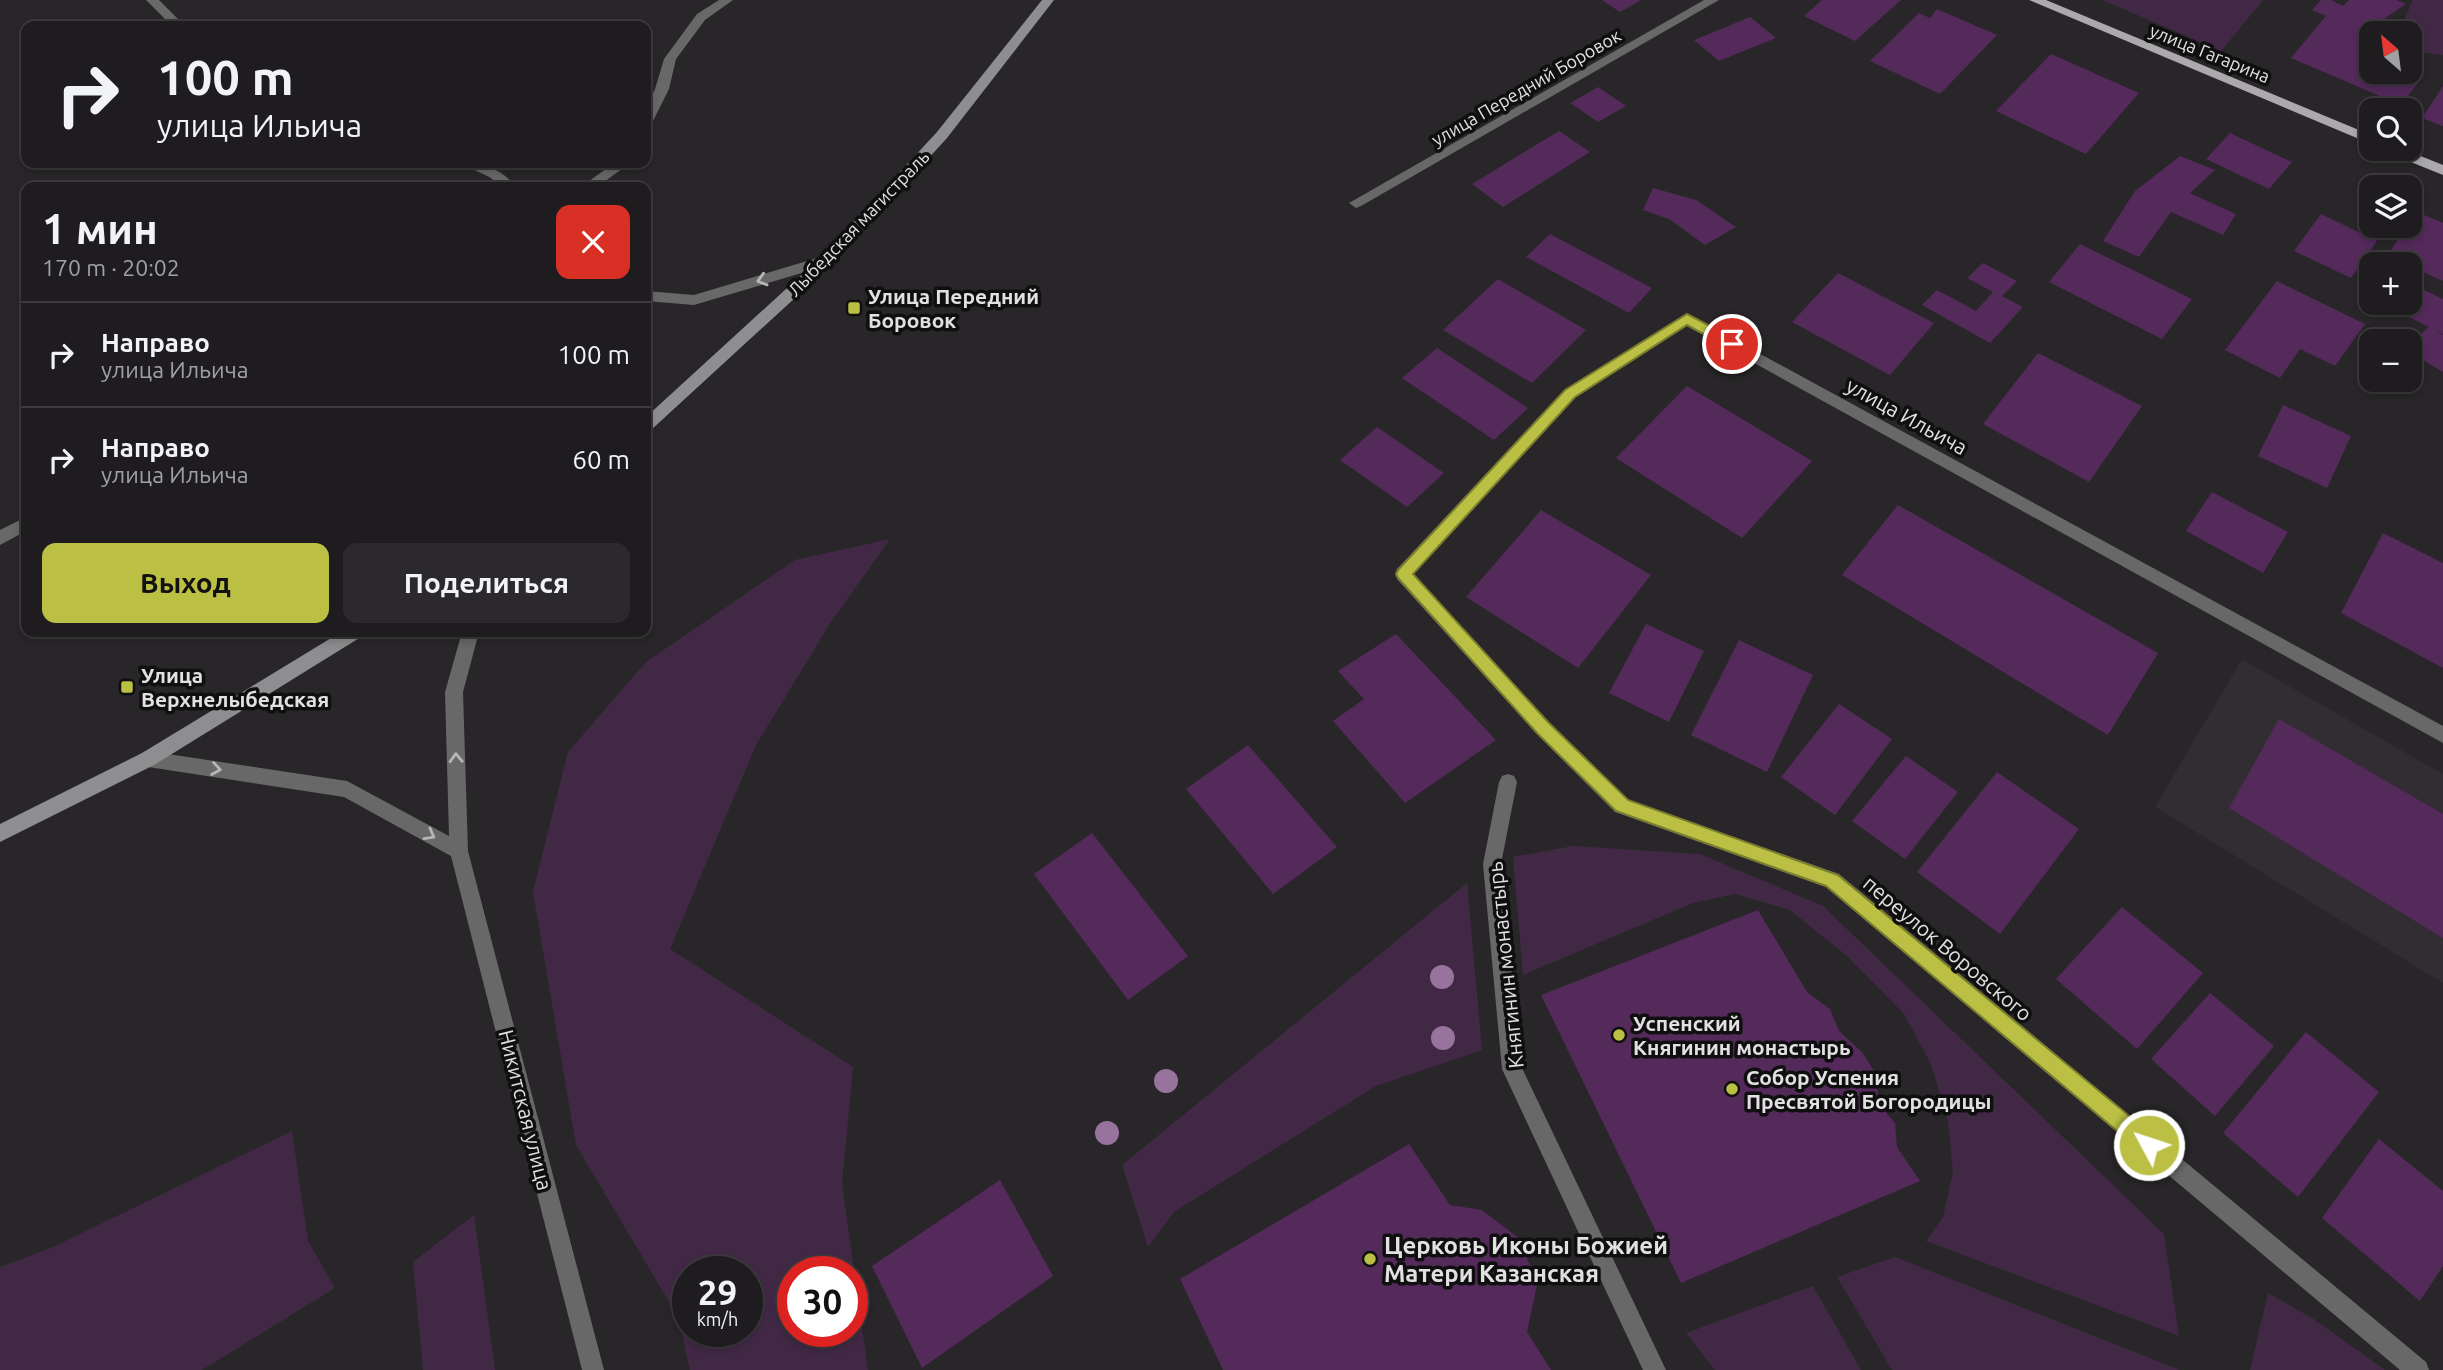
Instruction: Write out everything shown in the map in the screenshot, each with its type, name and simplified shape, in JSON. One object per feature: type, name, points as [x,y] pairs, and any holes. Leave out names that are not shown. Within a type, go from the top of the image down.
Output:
[{"type":"main road","name":"Лыбедская магистраль","points":[[651,421],[827,260],[942,135],[1048,0]]},
{"type":"main road","name":"улица Гагарина","points":[[2035,0],[2359,136]]},
{"type":"main road","points":[[2421,161],[2443,170]]},
{"type":"main road","points":[[0,833],[148,759],[347,637]]},
{"type":"street","points":[[152,0],[174,21]]},
{"type":"street","points":[[651,111],[662,89],[670,59],[701,17],[727,0]]},
{"type":"street","name":"улица Передний Боровок","points":[[1356,204],[1713,0]]},
{"type":"street","points":[[480,168],[496,175],[504,182]]},
{"type":"street","points":[[595,182],[616,168]]},
{"type":"street","points":[[651,296],[694,300],[827,260]]},
{"type":"street","name":"улица Ильича","points":[[1404,574],[1570,394],[1687,319],[2443,734]]},
{"type":"street","points":[[0,538],[21,526]]},
{"type":"street","name":"переулок Воровского","points":[[1404,574],[1542,727],[1622,806],[1832,880],[2418,1370]]},
{"type":"street","name":"Никитская улица","points":[[469,637],[454,692],[458,851],[593,1370]]},
{"type":"street","points":[[148,759],[347,789],[458,851]]},
{"type":"street","name":"Княгинин монастырь","points":[[1508,782],[1492,864],[1512,1069],[1656,1370]]},
{"type":"shaded area","points":[[2102,0],[2263,0],[2221,51]]},
{"type":"shaded area","points":[[2413,0],[2443,0],[2443,55],[2422,52],[2422,21],[2403,21]]},
{"type":"shaded area","points":[[890,539],[831,622],[756,745],[670,949],[853,1067],[842,1184],[852,1256],[777,1256],[777,1347],[865,1347],[868,1370],[690,1370],[685,1347],[763,1347],[763,1256],[672,1256],[672,1307],[576,1145],[533,892],[568,752],[646,662],[795,560]]},
{"type":"shaded area","points":[[2242,659],[2443,774],[2443,983],[2155,807]]},
{"type":"shaded area","points":[[1573,846],[1700,854],[1823,906],[2164,1234],[2179,1336],[1926,1241],[1943,1217],[1953,1172],[1948,1121],[1931,1064],[1904,1014],[1847,956],[1790,910],[1735,894],[1693,903],[1523,975],[1513,857]]},
{"type":"shaded area","points":[[1467,883],[1482,1050],[1376,1086],[1174,1212],[1148,1247],[1122,1165]]},
{"type":"shaded area","points":[[292,1131],[308,1241],[335,1288],[202,1370],[0,1370],[0,1267],[53,1247]]},
{"type":"shaded area","points":[[474,1215],[495,1370],[423,1370],[413,1262]]},
{"type":"shaded area","points":[[1895,1257],[2180,1370],[1892,1370],[1837,1277]]},
{"type":"shaded area","points":[[1813,1286],[1861,1370],[1715,1370],[1686,1333]]},
{"type":"shaded area","points":[[2268,1293],[2312,1318],[2385,1370],[2250,1370]]},
{"type":"building","points":[[1602,0],[1641,0],[1620,12]]},
{"type":"building","points":[[1822,0],[1901,0],[1855,41],[1804,16]]},
{"type":"building","points":[[2321,0],[2331,0],[2343,6],[2349,0],[2396,0],[2406,4],[2381,21],[2359,21],[2359,84],[2417,84],[2406,98],[2385,98],[2291,58],[2326,16],[2312,10]]},
{"type":"building","points":[[1937,9],[1997,35],[1940,94],[1870,61],[1919,13],[1930,18]]},
{"type":"building","points":[[1750,17],[1776,38],[1719,61],[1694,40]]},
{"type":"building","points":[[2051,54],[2139,93],[2086,154],[1996,111]]},
{"type":"building","points":[[2443,86],[2443,126],[2422,118]]},
{"type":"building","points":[[1598,87],[1626,106],[1598,122],[1570,103]]},
{"type":"building","points":[[1559,131],[1590,152],[1503,207],[1472,184]]},
{"type":"building","points":[[2230,133],[2292,162],[2269,189],[2206,159]]},
{"type":"building","points":[[2180,156],[2215,170],[2190,193],[2236,214],[2223,235],[2171,212],[2139,257],[2103,241],[2135,191]]},
{"type":"building","points":[[1653,188],[1696,200],[1736,227],[1705,245],[1669,219],[1643,210]]},
{"type":"building","points":[[2321,214],[2359,232],[2359,238],[2377,241],[2369,252],[2359,252],[2359,267],[2351,278],[2294,251]]},
{"type":"building","points":[[2422,214],[2443,223],[2443,281],[2422,272],[2422,252],[2390,252],[2399,238],[2422,238]]},
{"type":"building","points":[[1550,234],[1652,288],[1629,313],[1526,257]]},
{"type":"building","points":[[2080,244],[2192,299],[2162,339],[2049,282]]},
{"type":"building","points":[[1983,263],[2017,281],[2002,296],[2023,307],[1990,343],[1922,305],[1937,290],[1976,311],[1993,292],[1967,278]]},
{"type":"building","points":[[1838,273],[1934,323],[1890,375],[1792,322]]},
{"type":"building","points":[[1498,279],[1586,330],[1532,383],[1443,330]]},
{"type":"building","points":[[2277,281],[2365,324],[2335,366],[2300,349],[2280,378],[2225,350]]},
{"type":"building","points":[[2422,289],[2443,299],[2443,334],[2434,329],[2443,335],[2443,372],[2422,359],[2422,333],[2429,327],[2405,315],[2422,315]]},
{"type":"building","points":[[1437,348],[1528,408],[1494,440],[1402,378]]},
{"type":"building","points":[[2038,353],[2142,406],[2089,482],[1983,424]]},
{"type":"building","points":[[1687,386],[1812,461],[1742,538],[1616,458]]},
{"type":"building","points":[[2283,405],[2351,436],[2327,488],[2258,456]]},
{"type":"building","points":[[1377,427],[1444,473],[1407,507],[1340,460]]},
{"type":"building","points":[[2212,492],[2288,532],[2263,573],[2186,531]]},
{"type":"building","points":[[1898,505],[2158,653],[2108,735],[1842,575]]},
{"type":"building","points":[[1541,510],[1651,575],[1578,668],[1466,597]]},
{"type":"building","points":[[2383,533],[2443,563],[2443,668],[2341,613]]},
{"type":"building","points":[[1646,624],[1704,651],[1669,722],[1609,693]]},
{"type":"building","points":[[1396,634],[1496,740],[1405,803],[1333,721],[1364,699],[1338,671]]},
{"type":"building","points":[[1739,640],[1813,675],[1767,772],[1691,735]]},
{"type":"building","points":[[1839,704],[1892,739],[1835,815],[1781,777]]},
{"type":"building","points":[[2279,719],[2443,814],[2443,938],[2229,808]]},
{"type":"building","points":[[1248,745],[1337,847],[1273,894],[1186,789]]},
{"type":"building","points":[[1906,756],[1958,792],[1905,859],[1852,821]]},
{"type":"building","points":[[1997,772],[2079,829],[2000,934],[1917,872]]},
{"type":"building","points":[[1092,833],[1188,956],[1128,1000],[1034,874]]},
{"type":"building","points":[[2122,907],[2203,973],[2137,1049],[2056,979]]},
{"type":"building","name":"Собор Успения Пресвятой Богородицы","points":[[1758,910],[1807,992],[1830,1009],[1839,1031],[1863,1053],[1877,1076],[1878,1103],[1895,1123],[1897,1147],[1920,1181],[1681,1283],[1541,995]]},
{"type":"building","points":[[2210,993],[2274,1046],[2215,1116],[2151,1059]]},
{"type":"building","points":[[2306,1032],[2379,1092],[2298,1197],[2223,1133]]},
{"type":"building","points":[[2379,1139],[2443,1191],[2443,1266],[2420,1301],[2322,1218]]},
{"type":"building","name":"Церковь Иконы Божией Матери Казанская","points":[[1409,1144],[1450,1205],[1482,1210],[1520,1239],[1537,1285],[1527,1332],[1551,1370],[1223,1370],[1180,1279]]},
{"type":"building","points":[[1000,1180],[1053,1276],[922,1368],[872,1266]]},
{"type":"place","name":"Улица Передний Боровок","points":[[854,308]]},
{"type":"place","name":"Улица Верхнелыбедская","points":[[127,687]]},
{"type":"place","name":"Успенский Княгинин монастырь","points":[[1619,1035]]},
{"type":"place","name":"Собор Успения Пресвятой Богородицы","points":[[1732,1089]]},
{"type":"place","name":"Церковь Иконы Божией Матери Казанская","points":[[1370,1259]]},
{"type":"route","points":[[1732,344],[1687,319],[1570,394],[1404,574],[1542,727],[1622,806],[1832,880],[2149,1145]]}]
